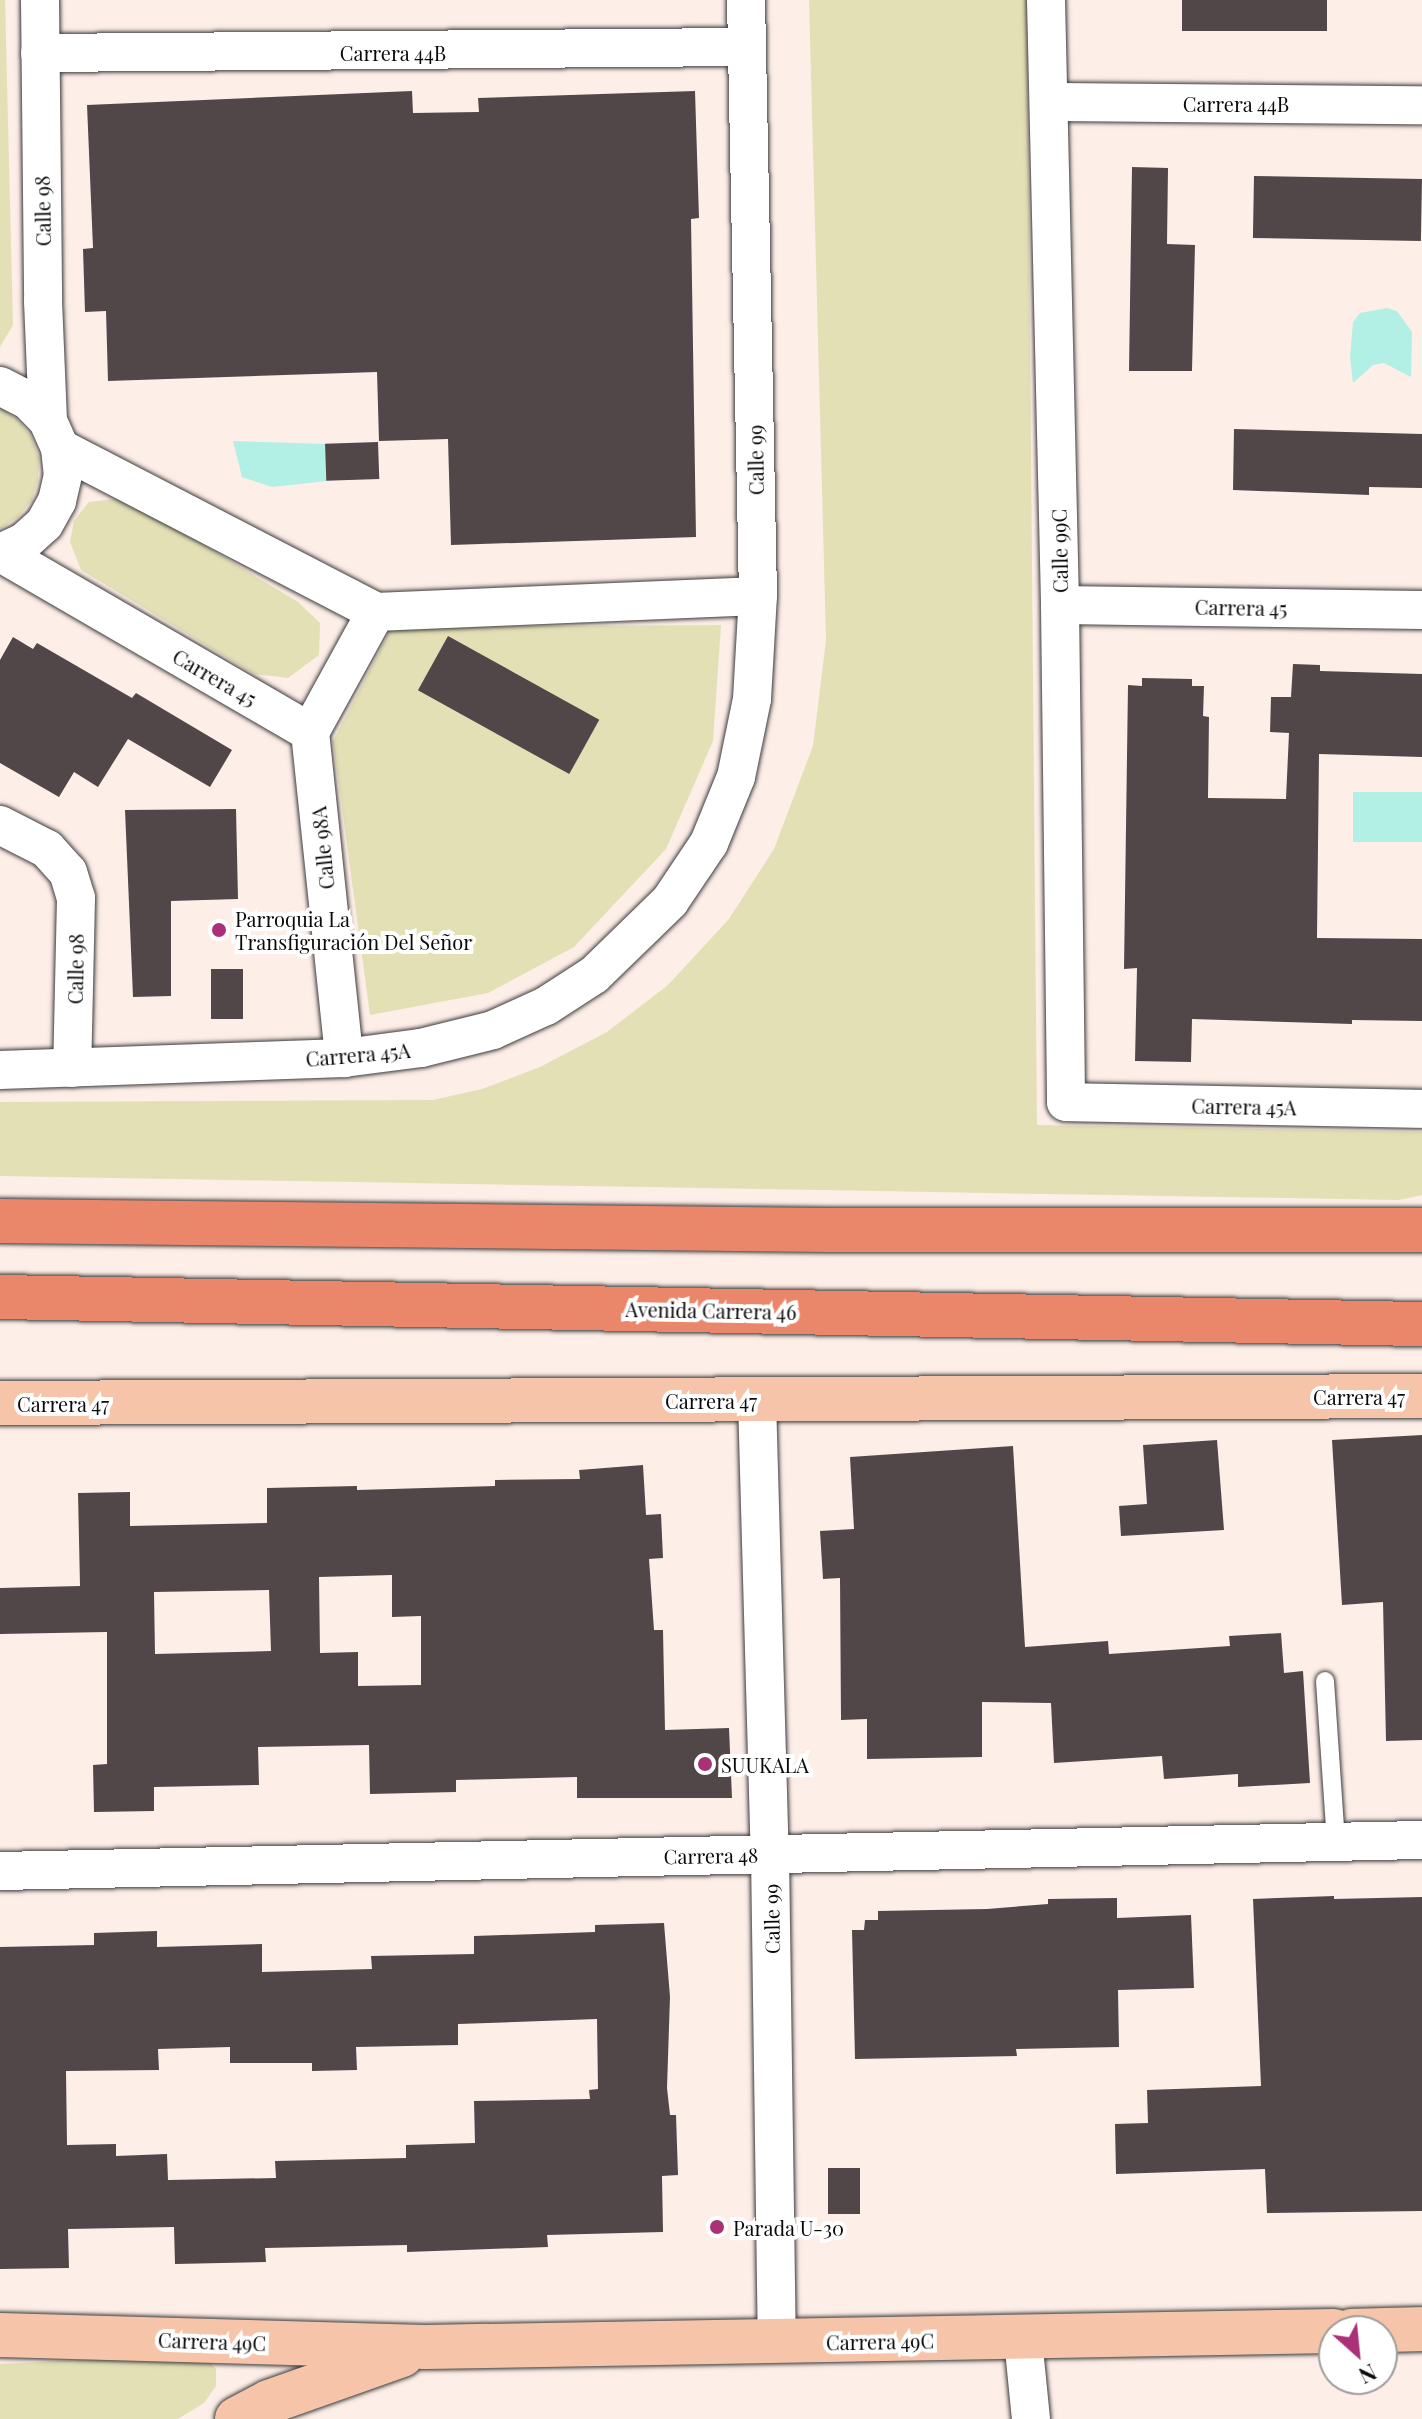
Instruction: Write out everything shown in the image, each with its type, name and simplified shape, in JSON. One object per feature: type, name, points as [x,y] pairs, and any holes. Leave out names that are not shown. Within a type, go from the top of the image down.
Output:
[{"type":"main road","points":[[0,1221],[828,1230],[1420,1229]]},
{"type":"main road","name":"Avenida Carrera 46","points":[[0,1297],[1422,1324]]},
{"type":"street","name":"Calle 98","points":[[0,553],[24,542],[44,524],[57,501],[63,475],[54,435],[43,301],[40,0]]},
{"type":"street","name":"Calle 99","points":[[670,901],[709,843],[736,777],[752,699],[758,596],[746,0]]},
{"type":"street","name":"Calle 99C","points":[[1046,0],[1060,605],[1066,1102]]},
{"type":"street","name":"Carrera 44B","points":[[40,53],[746,47]]},
{"type":"street","name":"Carrera 44B","points":[[1049,102],[1422,105]]},
{"type":"street","points":[[0,386],[28,400],[54,435],[376,612],[758,596]]},
{"type":"street","name":"Carrera 45","points":[[0,553],[310,732]]},
{"type":"street","name":"Carrera 45","points":[[1060,605],[1422,610]]},
{"type":"street","points":[[310,732],[376,612]]},
{"type":"street","name":"Calle 98A","points":[[310,732],[344,1058]]},
{"type":"street","name":"Calle 98","points":[[0,825],[47,849],[68,872],[76,898],[72,1068]]},
{"type":"street","name":"Carrera 45A","points":[[0,1070],[344,1058],[421,1048],[493,1030],[546,1006],[594,975],[670,901]]},
{"type":"street","name":"Carrera 45A","points":[[1066,1102],[1422,1109]]},
{"type":"street","name":"Carrera 47","points":[[0,1403],[1422,1396]]},
{"type":"street","name":"Calle 99","points":[[757,1399],[770,1854],[777,2343]]},
{"type":"street","name":"Carrera 48","points":[[0,1871],[1422,1840]]},
{"type":"street","points":[[1398,2330],[1422,2329]]},
{"type":"street","name":"Carrera 49C","points":[[0,2335],[425,2347],[1023,2339],[1318,2331]]},
{"type":"street","points":[[1023,2339],[1031,2419]]},
{"type":"street","name":"Carrera 49C","points":[[237,2419],[269,2402],[425,2347]]},
{"type":"lane","points":[[1325,1681],[1336,1842]]},
{"type":"shaded area","points":[[0,0],[5,0],[13,325],[0,347]]},
{"type":"shaded area","points":[[809,0],[1027,0],[1037,1125],[1422,1132],[1422,1195],[1399,1200],[0,1176],[0,1102],[433,1100],[482,1089],[540,1067],[607,1032],[668,985],[729,919],[774,849],[813,746],[826,640]]},
{"type":"shaded area","points":[[0,408],[17,419],[31,436],[39,458],[38,480],[32,500],[18,517],[0,529]]},
{"type":"shaded area","points":[[126,498],[298,602],[320,623],[319,655],[288,678],[254,674],[81,570],[70,542],[74,521],[89,502]]},
{"type":"shaded area","points":[[721,625],[713,741],[666,849],[574,947],[488,993],[370,1015],[333,741],[392,627]]},
{"type":"shaded area","points":[[203,2354],[216,2369],[216,2386],[204,2403],[178,2419],[0,2419],[0,2364]]},
{"type":"water","points":[[1387,308],[1397,311],[1412,332],[1411,377],[1384,363],[1373,365],[1353,383],[1350,357],[1353,322],[1360,313]]},
{"type":"water","points":[[233,441],[325,444],[327,481],[272,487],[242,477]]},
{"type":"water","points":[[1353,792],[1422,792],[1422,842],[1353,842]]},
{"type":"building","points":[[1182,0],[1327,0],[1327,31],[1182,31]]},
{"type":"building","points":[[412,91],[413,113],[479,112],[478,98],[695,91],[699,218],[691,219],[696,537],[451,545],[448,439],[379,441],[377,372],[108,381],[106,311],[85,312],[83,249],[93,248],[87,105]]},
{"type":"building","points":[[1132,167],[1168,168],[1167,244],[1195,245],[1192,371],[1129,371]]},
{"type":"building","points":[[1254,176],[1422,179],[1421,241],[1253,238]]},
{"type":"building","points":[[1234,429],[1422,434],[1422,488],[1369,487],[1369,495],[1233,490]]},
{"type":"building","points":[[378,442],[379,479],[326,481],[325,444]]},
{"type":"building","points":[[448,636],[599,720],[569,774],[418,690]]},
{"type":"building","points":[[13,637],[33,649],[37,643],[132,698],[136,693],[232,750],[210,787],[128,739],[98,787],[74,772],[59,797],[0,763],[0,660]]},
{"type":"building","points":[[1293,664],[1320,665],[1320,671],[1422,674],[1422,757],[1319,754],[1317,938],[1422,939],[1422,1021],[1352,1020],[1352,1024],[1192,1019],[1191,1062],[1135,1061],[1137,968],[1124,969],[1128,685],[1142,686],[1142,678],[1192,679],[1192,686],[1204,686],[1203,716],[1209,717],[1208,798],[1286,799],[1289,733],[1270,732],[1271,697],[1291,697]]},
{"type":"building","points":[[236,809],[238,899],[171,901],[171,996],[133,997],[125,810]]},
{"type":"building","points":[[211,969],[243,969],[243,1019],[211,1019]]},
{"type":"building","points":[[1422,1435],[1422,1740],[1386,1741],[1383,1602],[1342,1605],[1332,1440]]},
{"type":"building","points":[[1217,1440],[1224,1530],[1121,1536],[1119,1506],[1147,1504],[1143,1445]]},
{"type":"building","points":[[1013,1446],[1025,1647],[1108,1641],[1109,1654],[1230,1646],[1229,1636],[1281,1633],[1284,1673],[1303,1671],[1310,1783],[1238,1787],[1238,1774],[1164,1779],[1162,1756],[1054,1763],[1051,1703],[982,1702],[982,1757],[867,1759],[867,1719],[841,1720],[840,1578],[823,1579],[820,1531],[854,1529],[850,1457]]},
{"type":"building","points":[[643,1465],[646,1515],[661,1514],[663,1558],[649,1559],[654,1630],[663,1630],[665,1730],[729,1728],[732,1798],[577,1798],[577,1777],[456,1780],[456,1792],[370,1794],[369,1745],[258,1747],[259,1785],[154,1787],[154,1811],[94,1812],[93,1765],[107,1764],[107,1632],[0,1634],[0,1588],[80,1586],[78,1493],[130,1492],[130,1526],[267,1523],[267,1488],[357,1486],[357,1490],[495,1486],[495,1480],[580,1479],[579,1470]],"holes":[[[392,1575],[392,1617],[421,1616],[421,1685],[358,1686],[358,1652],[320,1653],[319,1577]],[[269,1590],[271,1651],[155,1654],[154,1592]]]},
{"type":"building","points":[[1334,1896],[1334,1899],[1422,1897],[1422,2211],[1267,2213],[1265,2169],[1116,2174],[1115,2124],[1148,2123],[1147,2090],[1261,2086],[1253,1899]]},
{"type":"building","points":[[1117,1898],[1117,1918],[1191,1915],[1194,1988],[1118,1990],[1119,2047],[1016,2049],[1017,2056],[855,2059],[852,1930],[864,1930],[865,1920],[878,1920],[878,1911],[987,1909],[1048,1904],[1048,1899]]},
{"type":"building","points":[[664,1923],[670,1997],[667,2088],[670,2115],[676,2115],[678,2175],[662,2176],[663,2232],[547,2235],[548,2247],[407,2252],[407,2245],[265,2248],[266,2262],[175,2264],[174,2227],[68,2229],[69,2268],[0,2269],[0,1947],[94,1945],[94,1933],[157,1931],[157,1947],[262,1944],[262,1972],[372,1969],[371,1956],[474,1954],[474,1936],[595,1932],[595,1925]],"holes":[[[597,2019],[598,2089],[589,2090],[590,2099],[474,2101],[475,2143],[406,2145],[406,2158],[275,2161],[276,2178],[168,2180],[167,2154],[116,2156],[116,2144],[67,2145],[66,2071],[159,2070],[158,2049],[230,2047],[230,2063],[312,2063],[312,2071],[357,2070],[356,2047],[458,2045],[458,2024]]]},
{"type":"building","points":[[828,2168],[860,2168],[860,2214],[828,2214]]},
{"type":"place","name":"Parroquia La Transfiguración Del Señor","points":[[219,930]]},
{"type":"place","name":"SUUKALA","points":[[705,1764]]},
{"type":"place","name":"Parada U-30","points":[[717,2227]]}]
